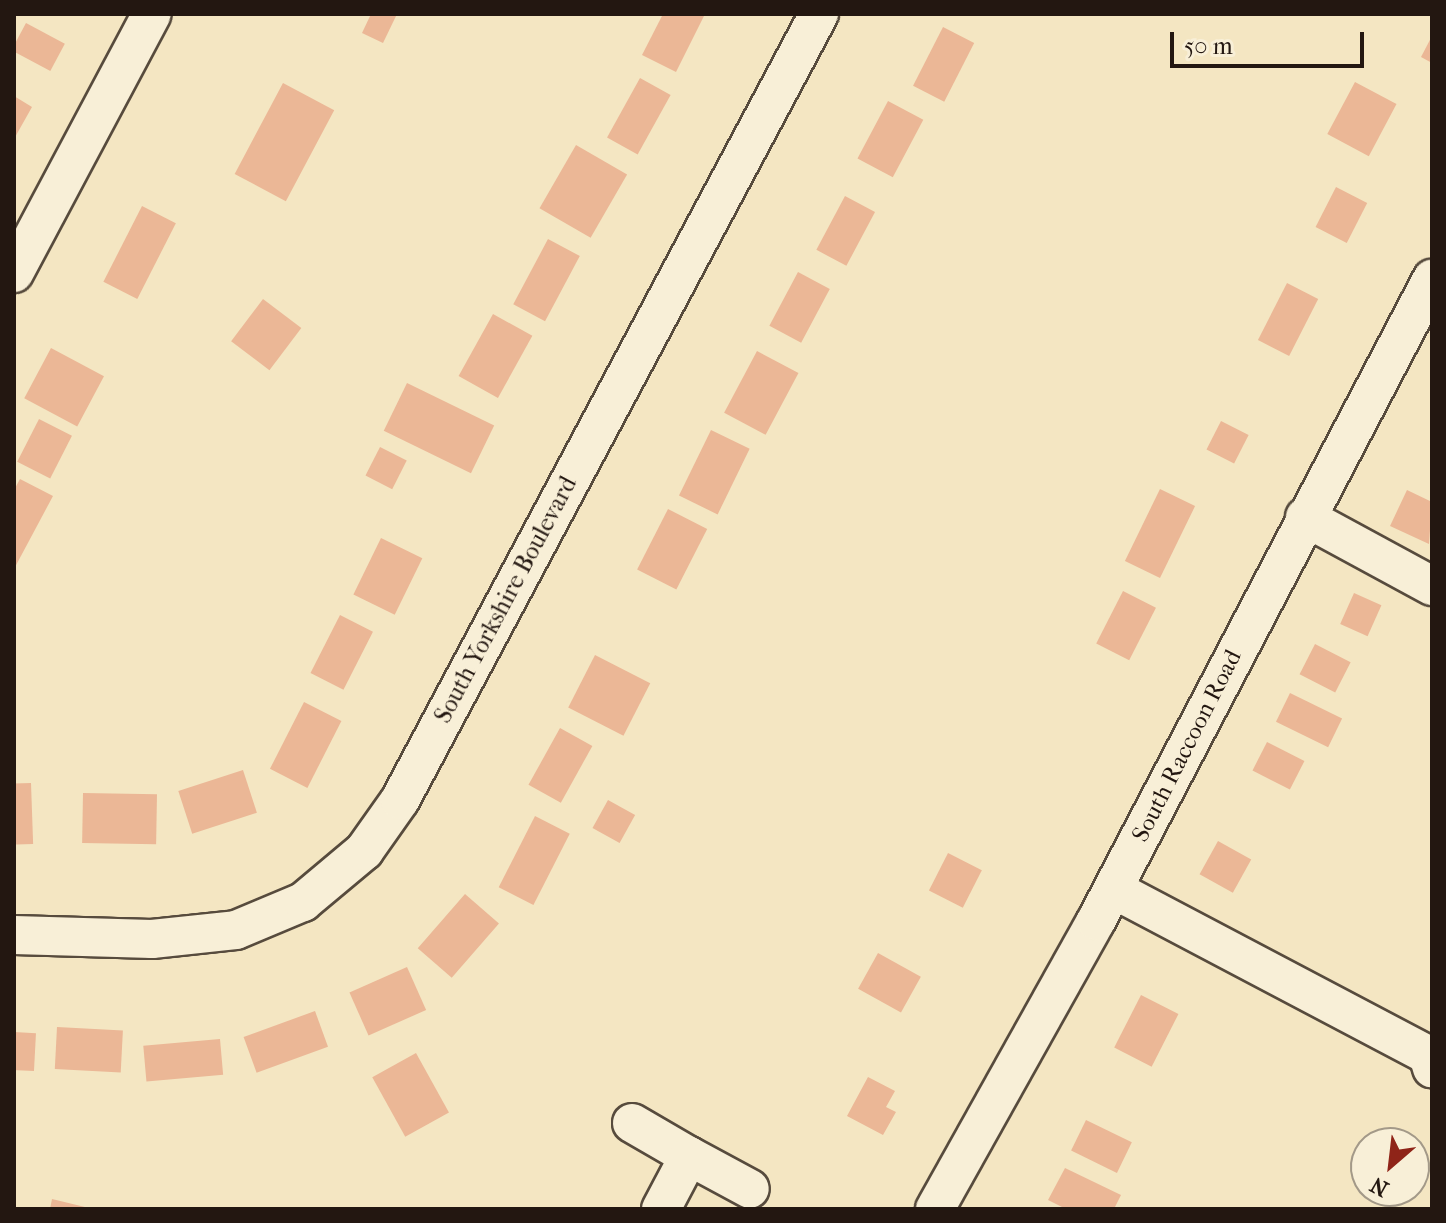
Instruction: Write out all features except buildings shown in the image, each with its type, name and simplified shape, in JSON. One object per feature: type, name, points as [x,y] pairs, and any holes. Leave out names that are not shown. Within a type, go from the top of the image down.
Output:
[{"type":"street","points":[[14,273],[152,14]]},
{"type":"street","name":"South Yorkshire Boulevard","points":[[14,935],[152,939],[236,930],[303,902],[364,851],[400,800],[819,14]]},
{"type":"street","name":"South Raccoon Road","points":[[935,1209],[1113,889],[1432,279]]},
{"type":"street","points":[[1305,517],[1432,586]]},
{"type":"street","points":[[1113,889],[1428,1055],[1432,1068]]},
{"type":"street","points":[[632,1123],[750,1189]]},
{"type":"street","points":[[661,1209],[689,1156]]}]
